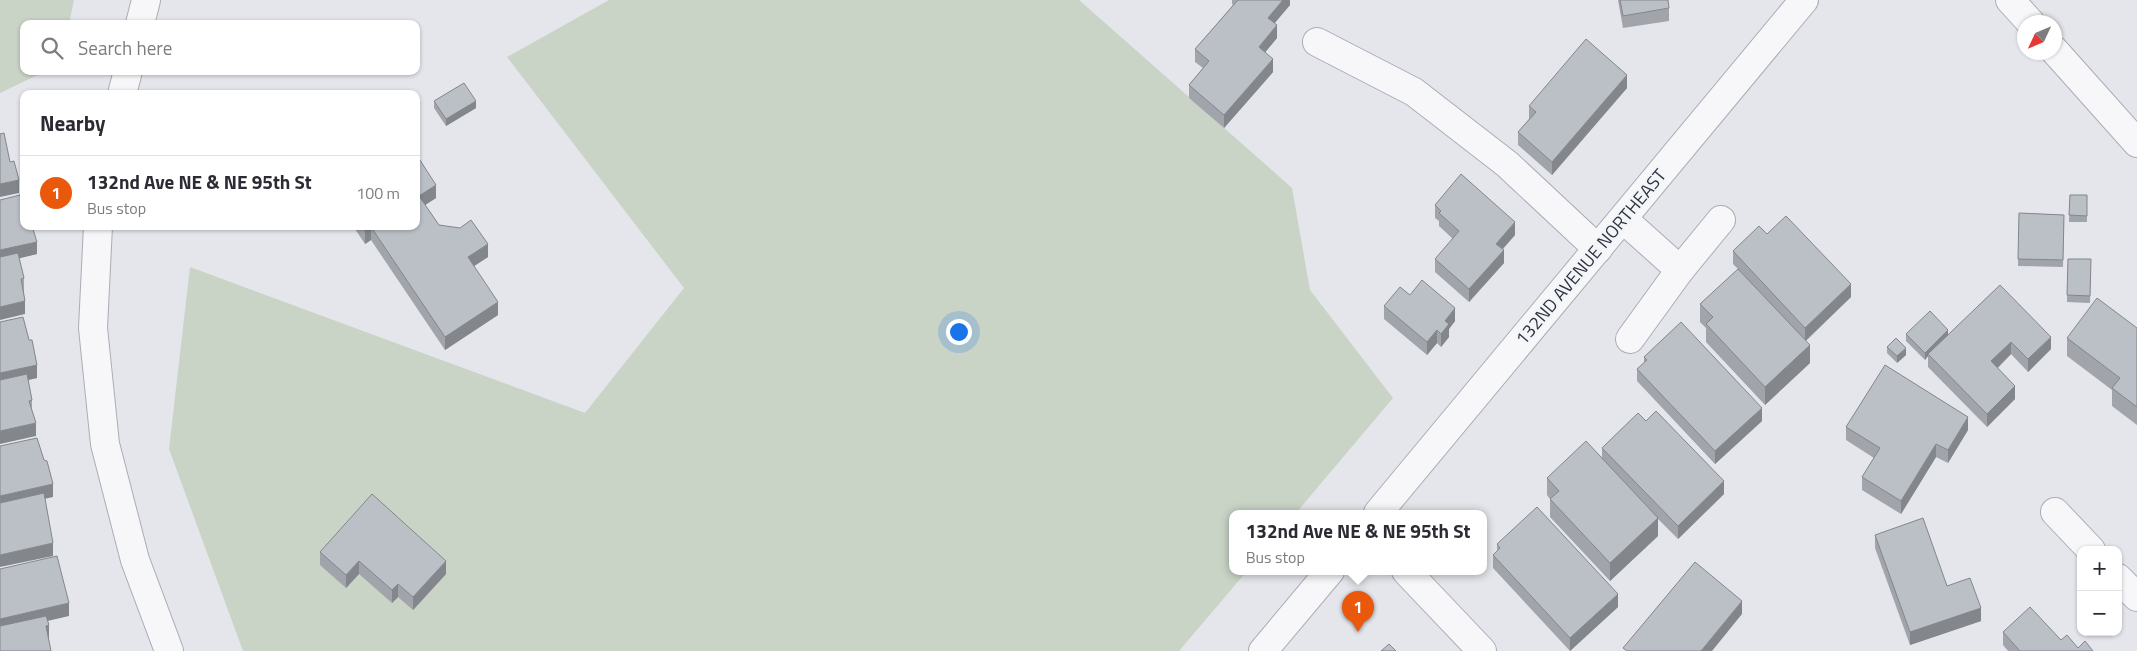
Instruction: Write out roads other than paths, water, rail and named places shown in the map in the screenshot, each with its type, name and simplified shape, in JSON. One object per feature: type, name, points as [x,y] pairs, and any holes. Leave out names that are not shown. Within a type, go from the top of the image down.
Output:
[{"type":"street","points":[[141,20],[146,0]]},
{"type":"street","name":"132ND AVENUE NORTHEAST","points":[[1380,510],[1804,0]]},
{"type":"street","points":[[2010,0],[2024,15]]},
{"type":"street","points":[[1317,42],[1414,92],[1507,164],[1598,249]]},
{"type":"street","points":[[2062,59],[2137,144]]},
{"type":"street","points":[[123,90],[127,75]]},
{"type":"street","points":[[1623,219],[1680,270]]},
{"type":"street","points":[[1630,339],[1680,270],[1721,220]]},
{"type":"street","points":[[98,230],[93,328],[105,444],[135,560],[169,651]]},
{"type":"street","points":[[2055,512],[2087,546]]},
{"type":"street","points":[[1263,651],[1327,575]]},
{"type":"street","points":[[1410,575],[1482,651]]},
{"type":"street","points":[[2122,582],[2137,597]]},
{"type":"place","name":"132nd Ave NE & NE 95th St","points":[[1358,632]]}]
